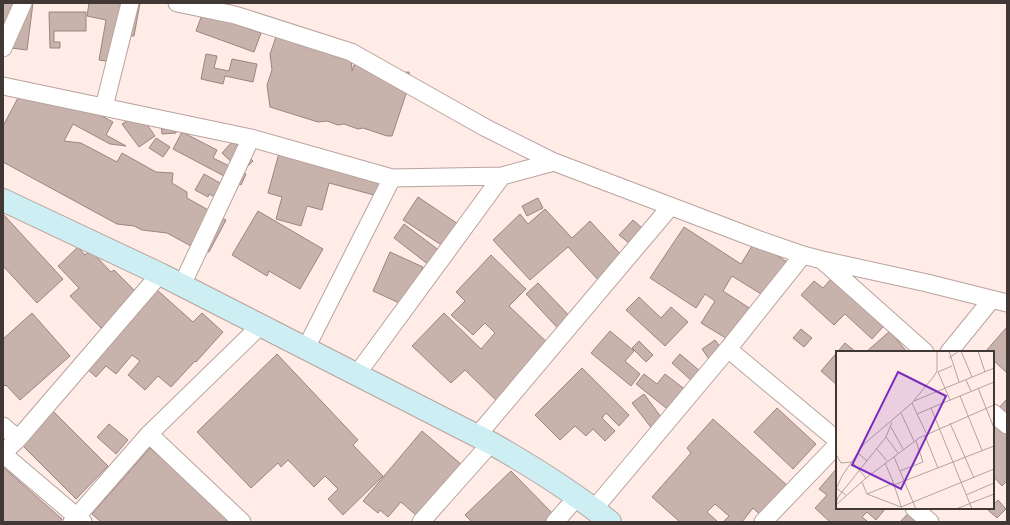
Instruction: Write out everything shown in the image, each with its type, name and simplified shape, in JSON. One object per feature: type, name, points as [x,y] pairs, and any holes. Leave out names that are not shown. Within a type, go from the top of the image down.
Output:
[{"type":"main road","points":[[3,200],[160,274],[484,440],[527,464],[577,497],[602,516]]},
{"type":"street","points":[[3,48],[23,3]]},
{"type":"street","points":[[104,107],[130,3]]},
{"type":"street","points":[[177,3],[235,16],[351,52],[486,128],[554,162],[803,255],[999,301]]},
{"type":"street","points":[[3,86],[250,138],[392,178],[502,176],[554,162]]},
{"type":"street","points":[[182,285],[250,138]]},
{"type":"street","points":[[357,374],[502,176]]},
{"type":"street","points":[[306,348],[392,178]]},
{"type":"street","points":[[421,522],[484,440],[671,206]]},
{"type":"street","points":[[602,516],[728,349],[803,255]]},
{"type":"street","points":[[822,260],[924,351]]},
{"type":"street","points":[[160,274],[18,439],[3,453],[77,520],[149,434],[261,325]]},
{"type":"street","points":[[950,351],[999,301]]},
{"type":"street","points":[[728,349],[836,439]]},
{"type":"street","points":[[994,414],[1007,425]]},
{"type":"street","points":[[3,426],[18,439]]},
{"type":"street","points":[[149,434],[242,522]]},
{"type":"street","points":[[763,522],[836,446]]},
{"type":"street","points":[[555,522],[577,497]]},
{"type":"street","points":[[915,509],[930,522]]},
{"type":"building","points":[[3,3],[33,3],[27,50],[3,47]]},
{"type":"building","points":[[89,3],[140,3],[134,36],[130,36],[128,48],[115,45],[112,62],[99,60],[106,20],[87,16]]},
{"type":"building","points":[[49,12],[86,12],[86,31],[54,31],[54,42],[60,42],[60,48],[50,48]]},
{"type":"building","points":[[203,12],[261,33],[254,52],[196,31]]},
{"type":"building","points":[[277,34],[351,55],[352,71],[354,65],[367,64],[396,73],[409,72],[410,82],[392,136],[387,136],[363,128],[358,129],[344,124],[338,125],[327,121],[318,122],[270,107],[267,85],[272,70],[270,54]]},
{"type":"building","points":[[206,54],[217,56],[214,68],[229,71],[232,59],[257,64],[253,82],[225,76],[223,84],[201,79]]},
{"type":"building","points":[[19,96],[94,112],[113,122],[106,135],[126,146],[110,144],[73,124],[64,141],[81,143],[117,162],[122,153],[156,172],[173,173],[172,183],[187,192],[187,198],[226,220],[209,252],[200,251],[167,233],[142,230],[134,226],[117,224],[3,162],[3,126]]},
{"type":"building","points":[[139,113],[155,136],[139,147],[122,124]]},
{"type":"building","points":[[175,123],[176,133],[162,134],[161,124]]},
{"type":"building","points":[[182,132],[217,150],[213,158],[246,174],[241,185],[173,149]]},
{"type":"building","points":[[156,138],[170,147],[163,157],[149,148]]},
{"type":"building","points":[[233,141],[253,161],[242,172],[222,153]]},
{"type":"building","points":[[281,146],[395,179],[389,199],[329,183],[322,210],[307,206],[301,226],[276,219],[282,197],[268,193]]},
{"type":"building","points":[[204,174],[229,188],[222,201],[209,194],[208,197],[195,190]]},
{"type":"building","points":[[418,197],[458,224],[443,246],[403,220]]},
{"type":"building","points":[[538,198],[543,208],[527,216],[522,206]]},
{"type":"building","points":[[545,209],[572,238],[590,221],[625,259],[600,282],[568,247],[530,280],[493,240],[520,214],[528,224]]},
{"type":"building","points":[[258,211],[323,249],[300,289],[269,271],[267,276],[232,255]]},
{"type":"building","points":[[3,214],[63,279],[37,303],[3,266]]},
{"type":"building","points":[[633,220],[647,232],[634,247],[619,235]]},
{"type":"building","points":[[404,224],[440,251],[429,265],[394,238]]},
{"type":"building","points":[[684,227],[741,264],[755,241],[793,266],[769,299],[732,276],[723,291],[754,311],[734,343],[701,323],[715,301],[705,294],[696,308],[650,278]]},
{"type":"building","points":[[78,247],[85,255],[90,250],[111,272],[114,270],[137,293],[101,328],[70,296],[79,288],[58,266]]},
{"type":"building","points":[[390,252],[423,267],[406,306],[373,291]]},
{"type":"building","points":[[491,255],[526,289],[509,306],[555,350],[503,407],[465,370],[451,383],[412,346],[444,313],[481,349],[495,333],[485,323],[473,335],[451,315],[465,301],[456,292]]},
{"type":"building","points":[[840,269],[892,317],[872,339],[845,314],[834,325],[801,295],[814,281],[823,288]]},
{"type":"building","points":[[538,283],[578,325],[565,336],[526,294]]},
{"type":"building","points":[[156,289],[193,322],[202,313],[223,332],[171,387],[158,376],[145,390],[128,375],[140,361],[132,355],[116,374],[106,366],[96,377],[86,368]]},
{"type":"building","points":[[639,297],[661,318],[671,307],[688,322],[665,346],[626,310]]},
{"type":"building","points":[[32,313],[70,356],[20,400],[6,385],[5,386],[3,384],[3,339]]},
{"type":"building","points":[[1007,327],[1007,373],[994,361],[994,351],[986,351]]},
{"type":"building","points":[[801,329],[812,338],[804,347],[793,338]]},
{"type":"building","points":[[610,331],[634,351],[625,361],[640,374],[631,386],[591,353]]},
{"type":"building","points":[[890,331],[906,351],[867,351]]},
{"type":"building","points":[[715,340],[727,356],[713,365],[702,349]]},
{"type":"building","points":[[639,341],[653,355],[646,362],[632,348]]},
{"type":"building","points":[[845,343],[855,351],[838,351]]},
{"type":"building","points":[[836,353],[836,384],[821,371]]},
{"type":"building","points":[[277,354],[358,440],[353,445],[383,476],[343,515],[328,499],[338,489],[325,476],[314,487],[288,460],[281,467],[278,463],[251,488],[197,432]]},
{"type":"building","points":[[680,354],[701,372],[693,382],[672,363]]},
{"type":"building","points":[[582,368],[629,415],[619,426],[606,413],[602,418],[615,431],[605,441],[593,429],[586,436],[575,426],[560,440],[535,415]]},
{"type":"building","points":[[644,374],[657,384],[665,374],[687,391],[671,412],[636,384]]},
{"type":"building","points":[[644,394],[664,421],[653,430],[632,403]]},
{"type":"building","points":[[1007,399],[1007,481],[1002,486],[994,477],[994,413]]},
{"type":"building","points":[[777,408],[816,444],[793,469],[754,432]]},
{"type":"building","points":[[53,411],[108,466],[76,499],[20,443]]},
{"type":"building","points":[[713,419],[799,496],[768,522],[753,508],[742,522],[723,522],[729,516],[715,504],[707,512],[718,522],[680,522],[652,497],[691,453],[687,448]]},
{"type":"building","points":[[109,424],[128,440],[116,454],[97,437]]},
{"type":"building","points":[[422,431],[462,465],[417,516],[401,502],[388,517],[380,510],[378,513],[363,501]]},
{"type":"building","points":[[150,448],[233,522],[101,522],[92,514]]},
{"type":"building","points":[[3,467],[62,519],[60,522],[3,522]]},
{"type":"building","points":[[836,469],[836,509],[885,509],[876,520],[867,512],[862,517],[867,521],[866,522],[830,522],[815,508],[827,495],[819,489]]},
{"type":"building","points":[[511,471],[556,517],[550,522],[472,522],[465,515]]},
{"type":"building","points":[[998,500],[1006,509],[997,518],[988,510],[994,509],[994,504]]},
{"type":"building","points":[[912,509],[914,509],[931,522],[900,522]]}]
